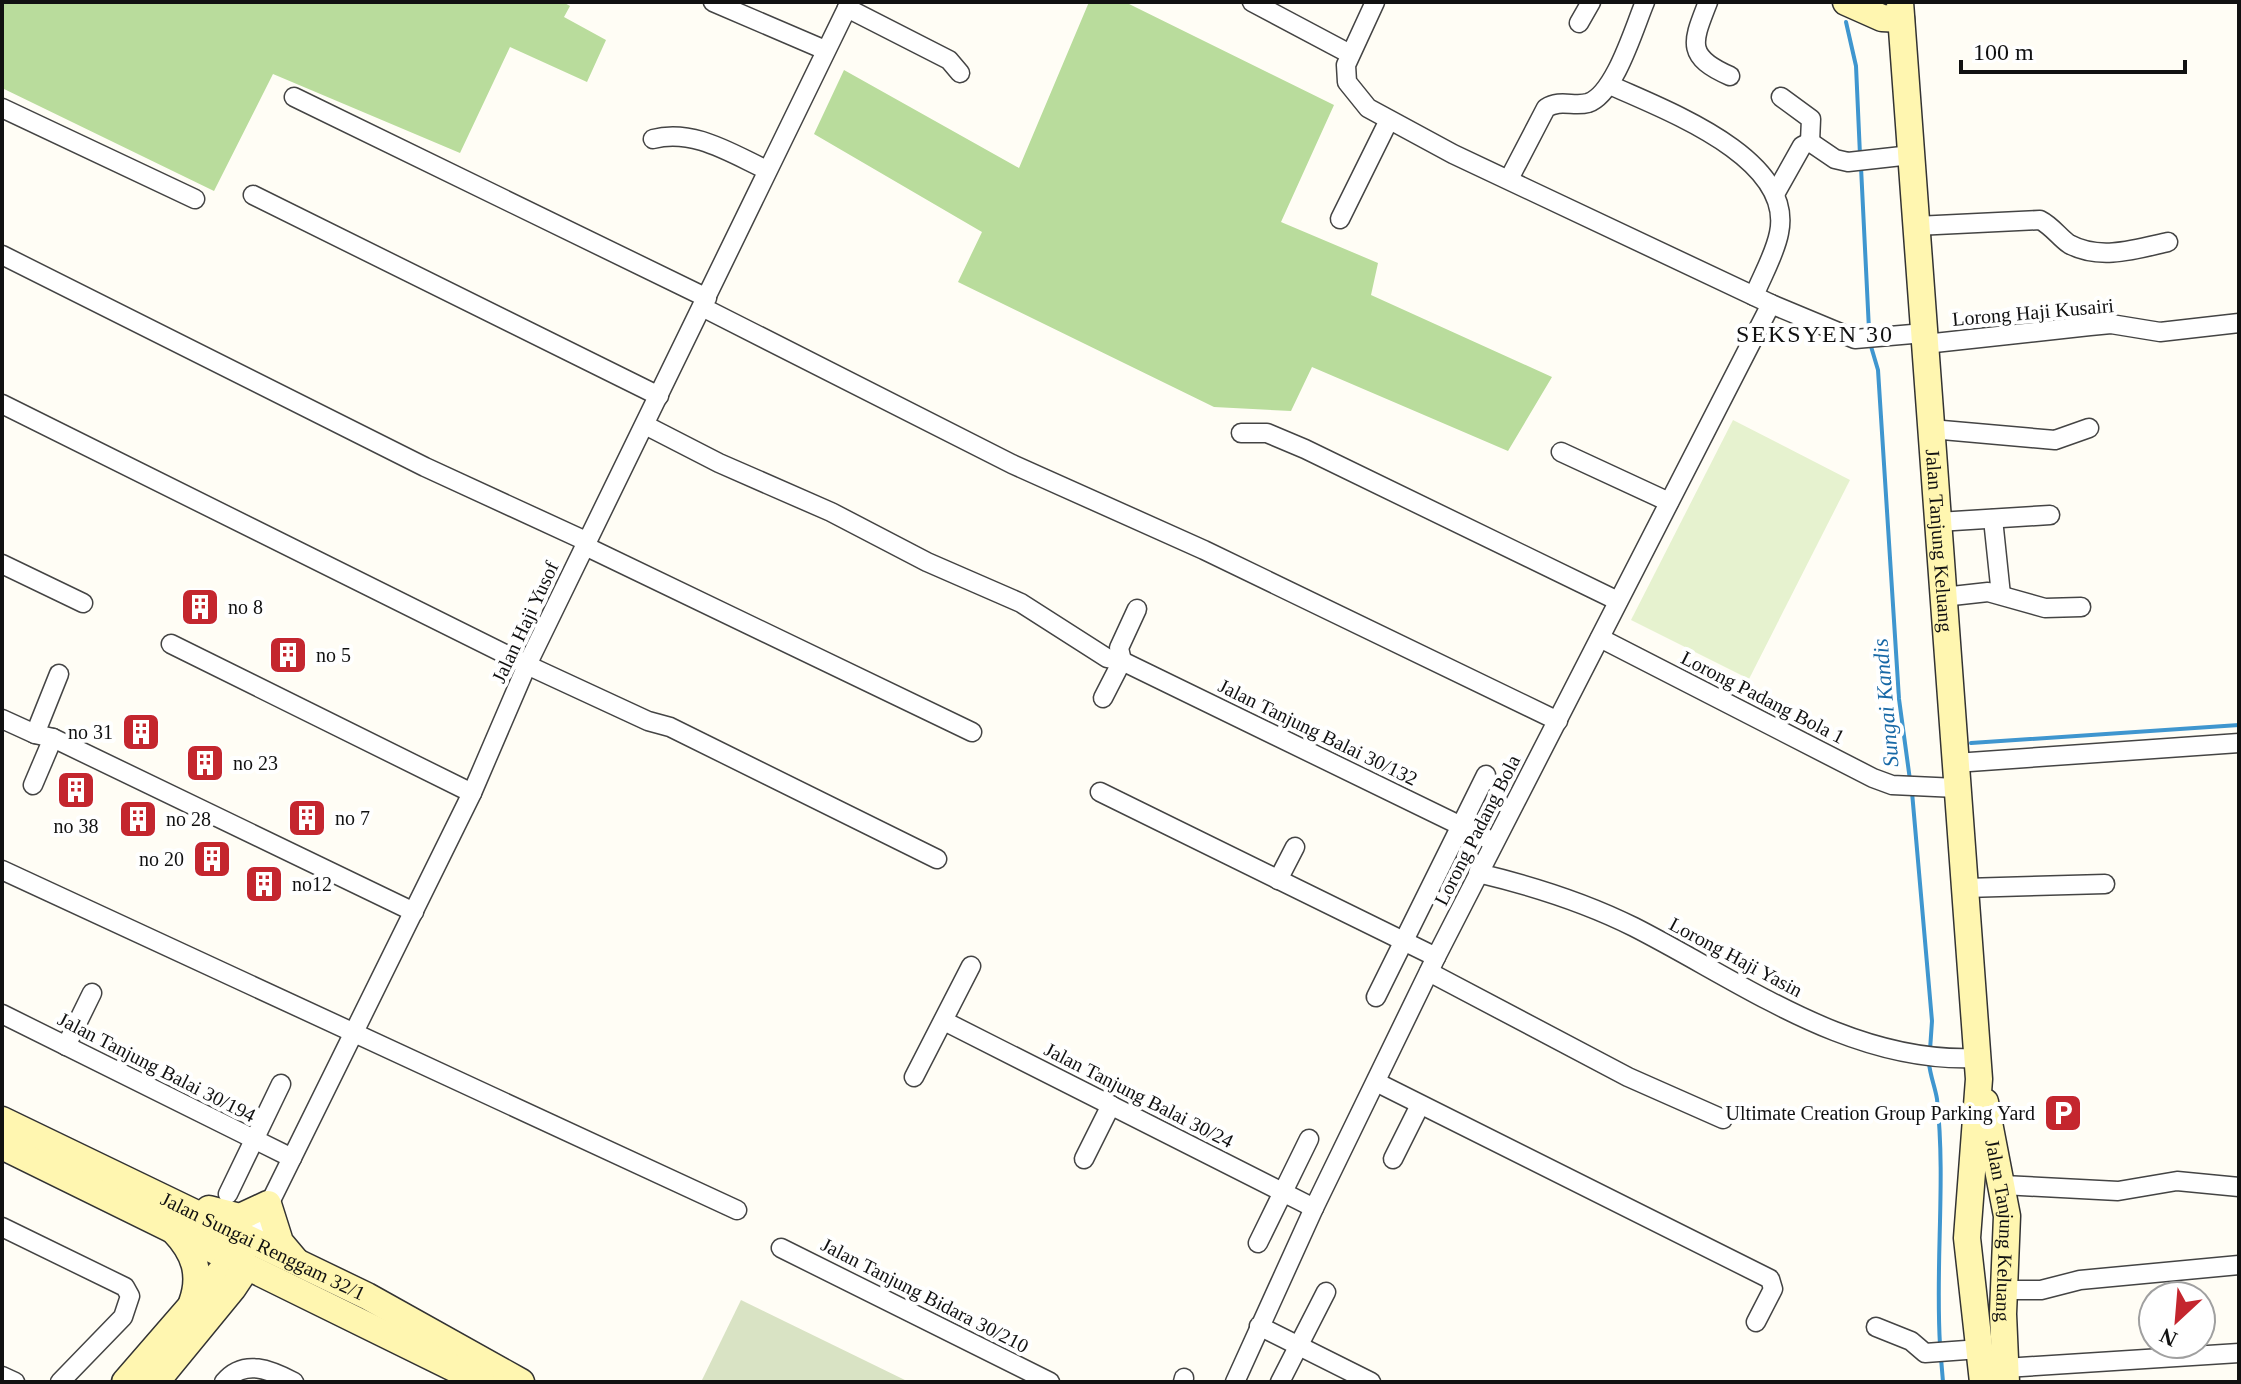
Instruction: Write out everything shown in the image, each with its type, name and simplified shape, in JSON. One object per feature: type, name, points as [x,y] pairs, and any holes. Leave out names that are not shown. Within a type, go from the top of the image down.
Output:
[{"type":"main road","points":[[1846,2],[1882,18],[1900,10]]},
{"type":"main road","name":"Jalan Tanjung Keluang","points":[[1900,10],[1978,1069],[1967,1238],[1973,1294],[1969,1350],[1998,1377]]},
{"type":"main road","name":"Jalan Tanjung Keluang","points":[[1978,1069],[2007,1216],[1998,1377]]},
{"type":"main road","name":"Jalan Sungai Renggam 32/1","points":[[2,1120],[246,1251],[306,1292],[482,1382]]},
{"type":"main road","name":"Jalan Sungai Renggam 32/1","points":[[2,1146],[169,1225],[246,1251],[298,1263],[521,1382]]},
{"type":"main road","points":[[59,1148],[82,1148],[219,1214],[240,1217],[268,1204],[280,1242],[298,1263]]},
{"type":"main road","points":[[1973,1294],[1976,1229],[1984,1224],[1996,1228],[1999,1237],[1998,1273],[2005,1290]]},
{"type":"main road","points":[[169,1225],[183,1240],[197,1270],[200,1313],[248,1291],[271,1287],[306,1292]]},
{"type":"main road","name":"Jalan Sungai Renggam 32/1","points":[[125,1382],[241,1276],[246,1251]]},
{"type":"main road","name":"Jalan Sungai Renggam 32/1","points":[[156,1382],[200,1313]]},
{"type":"street","points":[[713,2],[825,50]]},
{"type":"street","points":[[1252,2],[1350,54]]},
{"type":"street","points":[[1375,2],[1346,65],[1347,82],[1356,97],[1389,120],[1763,300]]},
{"type":"street","points":[[1579,23],[1591,2]]},
{"type":"street","points":[[1509,179],[1546,108],[1561,103],[1587,103],[1606,93],[1645,2]]},
{"type":"street","points":[[1708,2],[1693,39],[1695,48],[1710,68],[1730,76]]},
{"type":"street","points":[[849,5],[949,60],[960,73]]},
{"type":"street","name":"Jalan Haji Yusof","points":[[246,1251],[472,793],[527,665],[849,5]]},
{"type":"street","points":[[1610,85],[1717,135],[1775,194],[1802,146],[1810,142]]},
{"type":"street","points":[[294,97],[704,303],[1012,464],[1204,550],[1558,721]]},
{"type":"street","points":[[1781,97],[1811,119],[1810,142]]},
{"type":"street","points":[[2,108],[195,199]]},
{"type":"street","points":[[1340,219],[1389,120]]},
{"type":"street","points":[[653,139],[672,134],[709,143],[767,170]]},
{"type":"street","points":[[1810,142],[1835,159],[1848,162],[1911,155]]},
{"type":"street","name":"Lorong Padang Bola","points":[[1235,1382],[1314,1208],[1478,873],[1669,502],[1763,300],[1779,234],[1775,194]]},
{"type":"street","points":[[253,195],[659,396]]},
{"type":"street","points":[[1916,226],[2040,220],[2053,227],[2068,243],[2115,254],[2168,242]]},
{"type":"street","points":[[2,255],[425,467],[972,732]]},
{"type":"street","name":"Lorong Haji Kusairi","points":[[1763,300],[1855,339],[1893,336],[1924,339],[2111,324],[2160,332],[2239,323]]},
{"type":"street","points":[[2,404],[527,665],[648,721],[670,727],[937,859]]},
{"type":"street","name":"Jalan Tanjung Balai 30/132","points":[[645,425],[719,463],[831,512],[927,562],[1021,603],[1107,658],[1122,661],[1494,842]]},
{"type":"street","points":[[1931,429],[2055,440],[2089,428]]},
{"type":"street","points":[[1241,433],[1267,433],[1305,449],[1618,601]]},
{"type":"street","points":[[1561,452],[1669,502]]},
{"type":"street","points":[[1938,522],[2050,515]]},
{"type":"street","points":[[1993,519],[2001,595]]},
{"type":"street","points":[[2,564],[83,603]]},
{"type":"street","points":[[1943,597],[1988,592],[2045,608],[2081,607]]},
{"type":"street","points":[[1103,698],[1122,661],[1119,648],[1137,609]]},
{"type":"street","name":"Lorong Padang Bola 1","points":[[1600,638],[1892,785],[1923,786],[1956,776],[2239,743]]},
{"type":"street","points":[[171,644],[472,793]]},
{"type":"street","points":[[33,785],[59,674]]},
{"type":"street","points":[[2,719],[44,736],[414,912]]},
{"type":"street","points":[[648,721],[672,741],[901,854]]},
{"type":"street","points":[[1376,997],[1486,775]]},
{"type":"street","points":[[1100,792],[1403,942],[1433,965],[1628,1077],[1723,1119]]},
{"type":"street","points":[[1278,880],[1295,847]]},
{"type":"street","points":[[2,870],[737,1210]]},
{"type":"street","name":"Lorong Haji Yasin","points":[[1478,873],[1579,902],[1633,927],[1806,1020],[1913,1056],[1945,1059],[1978,1069]]},
{"type":"street","points":[[1965,888],[2105,884]]},
{"type":"street","points":[[914,1077],[971,966]]},
{"type":"street","points":[[66,1046],[92,993]]},
{"type":"street","name":"Jalan Tanjung Balai 30/194","points":[[2,1014],[292,1158]]},
{"type":"street","name":"Jalan Tanjung Balai 30/24","points":[[944,1021],[1314,1208]]},
{"type":"street","points":[[1376,1082],[1770,1279],[1773,1289],[1756,1322]]},
{"type":"street","points":[[228,1194],[281,1084]]},
{"type":"street","points":[[1084,1159],[1111,1105]]},
{"type":"street","points":[[1393,1159],[1420,1105]]},
{"type":"street","points":[[1258,1243],[1309,1139]]},
{"type":"street","points":[[2003,1185],[2118,1191],[2177,1181],[2239,1187]]},
{"type":"street","points":[[2,1227],[125,1287],[130,1296],[123,1317],[60,1382]]},
{"type":"street","name":"Jalan Tanjung Bidara 30/210","points":[[781,1248],[1050,1382]]},
{"type":"street","points":[[2005,1290],[2041,1290],[2080,1280],[2239,1265]]},
{"type":"street","points":[[1280,1382],[1326,1292]]},
{"type":"street","points":[[1259,1326],[1371,1382]]},
{"type":"street","points":[[1876,1327],[1911,1341],[1932,1354],[1969,1350]]},
{"type":"street","points":[[1998,1377],[2239,1353]]},
{"type":"street","points":[[224,1382],[247,1367],[269,1369],[294,1382]]},
{"type":"street","points":[[2,1376],[15,1382]]},
{"type":"green space","points":[[2,2],[563,2],[570,6],[564,17],[606,40],[587,82],[510,47],[460,153],[273,74],[214,191],[2,88]]},
{"type":"green space","points":[[1089,2],[1125,2],[1334,105],[1281,222],[1378,263],[1371,295],[1552,377],[1508,451],[1312,367],[1291,411],[1214,407],[958,282],[982,232],[814,134],[844,70],[1019,168]]},
{"type":"green space","points":[[1733,420],[1850,480],[1749,679],[1631,620]]},
{"type":"green space","points":[[741,1300],[909,1382],[701,1382]]},
{"type":"waterway","name":"Sungai Kandis","points":[[1846,22],[1856,66],[1860,155]]},
{"type":"waterway","name":"Sungai Kandis","points":[[1861,167],[1869,330]]},
{"type":"waterway","name":"Sungai Kandis","points":[[1870,343],[1878,370],[1899,699],[1910,780]]},
{"type":"waterway","points":[[1971,743],[2239,725]]},
{"type":"waterway","name":"Sungai Kandis","points":[[1912,792],[1932,1021],[1930,1050]]},
{"type":"waterway","name":"Sungai Kandis","points":[[1929,1063],[1940,1130],[1940,1345]]},
{"type":"waterway","name":"Sungai Kandis","points":[[1941,1358],[1943,1382]]},
{"type":"place","name":"no 8","points":[[200,607]]},
{"type":"place","name":"no 5","points":[[288,655]]},
{"type":"place","name":"no 31","points":[[141,732]]},
{"type":"place","name":"no 23","points":[[205,763]]},
{"type":"place","name":"no 38","points":[[76,790]]},
{"type":"place","name":"no 7","points":[[307,818]]},
{"type":"place","name":"no 28","points":[[138,819]]},
{"type":"place","name":"no 20","points":[[212,859]]},
{"type":"place","name":"no12","points":[[264,884]]},
{"type":"place","name":"Ultimate Creation Group Parking Yard","points":[[2063,1113]]},
{"type":"district","name":"SEKSYEN 30","points":[[1815,334]]}]
